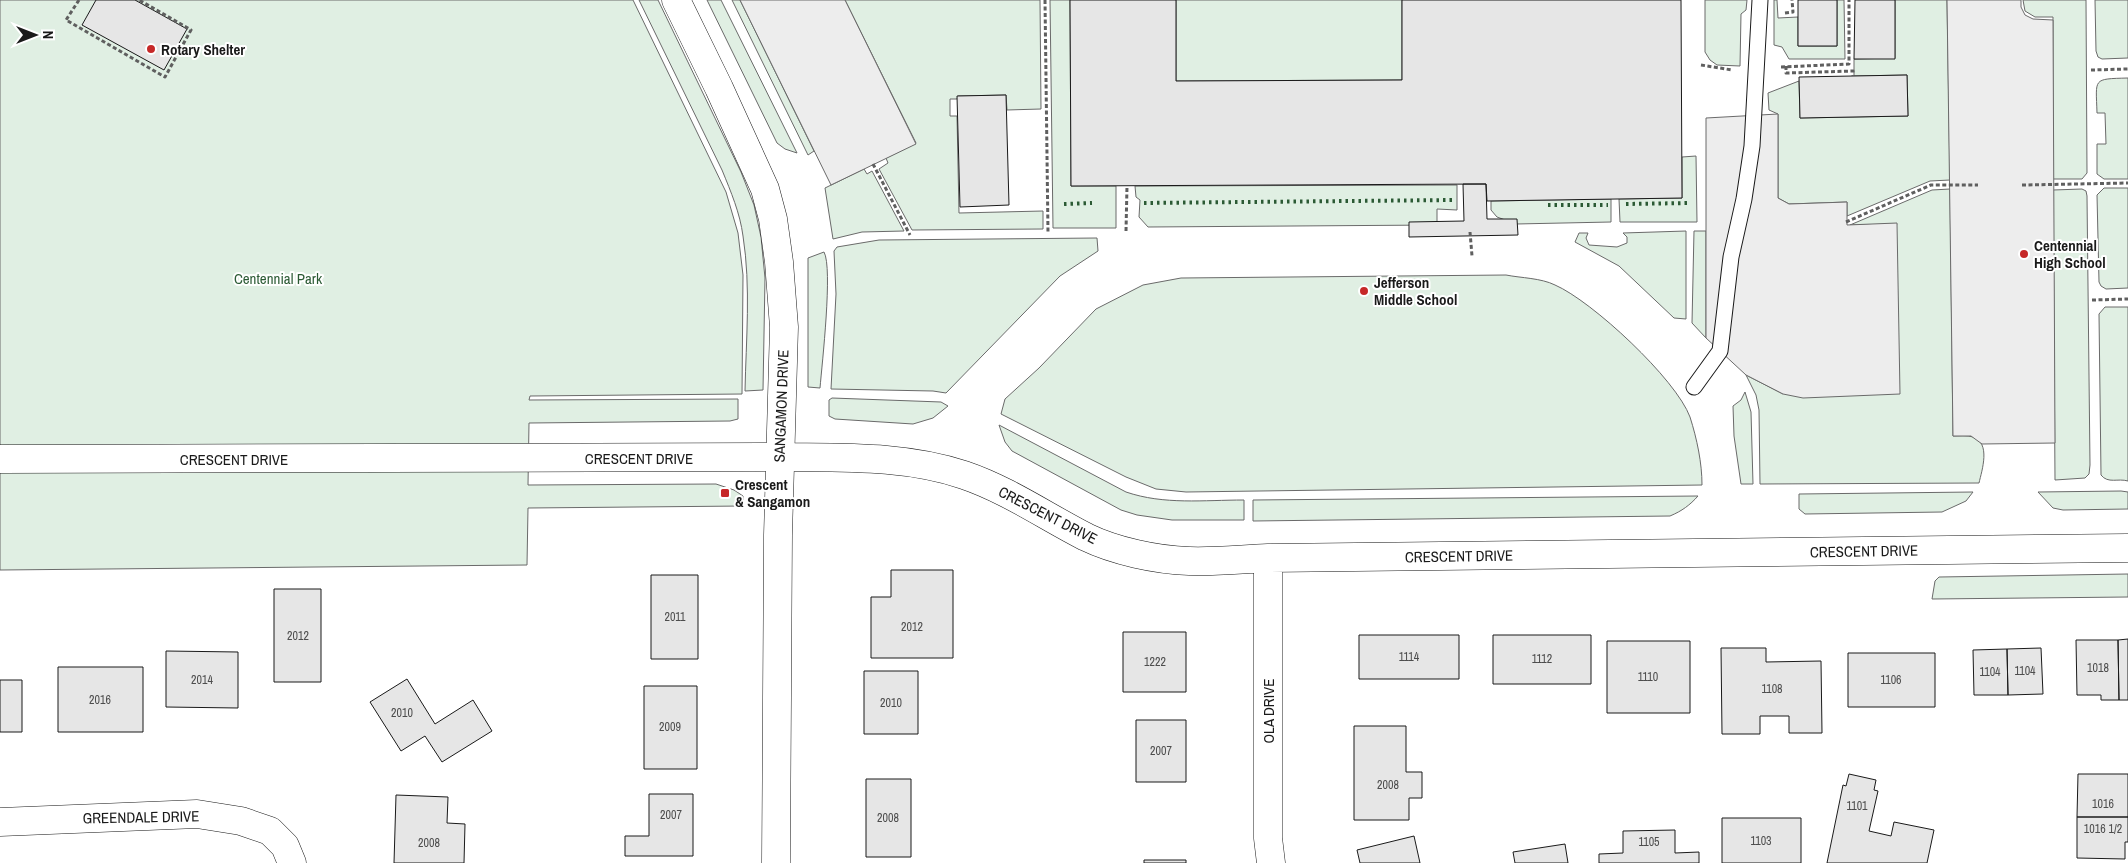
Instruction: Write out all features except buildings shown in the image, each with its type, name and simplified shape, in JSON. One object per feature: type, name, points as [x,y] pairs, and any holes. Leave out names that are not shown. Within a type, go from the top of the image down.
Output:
[{"type":"street","name":"SANGAMON DRIVE","points":[[676,0],[765,189],[773,219],[779,262],[784,327],[780,457],[776,863]]},
{"type":"street","name":"CRESCENT DRIVE","points":[[0,459],[780,457],[880,460],[918,464],[963,474],[1004,491],[1087,537],[1127,552],[1187,561],[1268,558],[2128,548]]},
{"type":"street","name":"OLA DRIVE","points":[[1268,558],[1268,838],[1271,863]]},
{"type":"street","name":"GREENDALE DRIVE","points":[[0,822],[197,814],[241,822],[270,831],[285,846],[292,863]]},
{"type":"lane","points":[[1694,387],[1720,352],[1731,257],[1744,200],[1752,146],[1760,0]]},
{"type":"path","points":[[79,0],[66,20],[164,77],[191,30],[139,0]]},
{"type":"path","points":[[1045,0],[1048,232]]},
{"type":"path","points":[[1783,6],[1783,13],[1792,12],[1792,0]]},
{"type":"path","points":[[1701,65],[1739,71],[1786,66],[1849,64],[1849,0]]},
{"type":"path","points":[[1786,66],[1786,73],[1853,71],[1853,76]]},
{"type":"path","points":[[2091,70],[2128,69]]},
{"type":"path","points":[[873,164],[910,235]]},
{"type":"path","points":[[2022,185],[2128,183]]},
{"type":"path","points":[[1846,222],[1874,208],[1931,185],[1978,185]]},
{"type":"path","points":[[1126,186],[1126,231]]},
{"type":"path","points":[[1470,232],[1472,256]]},
{"type":"path","points":[[2092,300],[2128,299]]},
{"type":"green space","name":"Centennial Park","points":[[0,0],[633,0],[726,192],[738,233],[743,275],[742,394],[530,396],[529,400],[738,399],[738,419],[730,421],[529,423],[528,485],[716,484],[734,490],[743,496],[743,506],[528,508],[527,565],[0,570]]},
{"type":"green space","points":[[639,0],[658,0],[741,172],[754,205],[761,237],[765,278],[763,390],[745,391],[747,275],[742,227],[732,194]]},
{"type":"green space","points":[[707,0],[721,0],[797,153],[785,149],[777,143]]},
{"type":"green space","points":[[732,0],[740,0],[814,151],[808,155]]},
{"type":"green space","points":[[845,0],[1040,0],[1041,109],[1007,110],[1006,95],[958,96],[957,99],[950,99],[950,116],[957,116],[959,213],[1043,211],[1043,229],[912,230],[879,169],[888,163],[886,158],[916,143]]},
{"type":"green space","points":[[1050,0],[1070,0],[1071,186],[1116,186],[1116,228],[1053,228]]},
{"type":"green space","points":[[1176,0],[1402,0],[1402,80],[1176,81]]},
{"type":"green space","points":[[1705,0],[1747,0],[1746,10],[1741,14],[1740,66],[1717,65],[1710,60],[1705,52]]},
{"type":"green space","points":[[1774,0],[1777,0],[1778,18],[1798,17],[1798,46],[1837,46],[1837,0],[1844,0],[1845,59],[1789,59],[1782,47],[1774,45]]},
{"type":"green space","points":[[1895,0],[1947,0],[1950,180],[1930,181],[1847,216],[1847,202],[1789,204],[1778,198],[1778,114],[1769,110],[1768,93],[1799,81],[1800,118],[1908,116],[1907,75],[1854,76],[1854,59],[1895,58]]},
{"type":"green space","points":[[2023,0],[2086,0],[2087,173],[2082,179],[2053,179],[2053,17],[2035,17],[2025,11]]},
{"type":"green space","points":[[2095,0],[2128,0],[2128,58],[2102,59],[2098,57],[2096,51]]},
{"type":"green space","points":[[2128,78],[2128,179],[2104,179],[2097,174],[2097,144],[2106,144],[2105,113],[2097,113],[2097,87],[2102,80]]},
{"type":"green space","points":[[1696,156],[1697,222],[1620,222],[1619,199],[1682,198],[1682,157]]},
{"type":"green space","points":[[864,169],[867,174],[872,171],[904,231],[862,232],[833,239],[825,188]]},
{"type":"green space","points":[[1457,185],[1457,210],[1437,209],[1437,225],[1148,227],[1139,217],[1140,200],[1136,197],[1135,186]]},
{"type":"green space","points":[[2104,188],[2128,188],[2128,288],[2106,289],[2099,282],[2097,195]]},
{"type":"green space","points":[[1950,189],[1953,436],[1973,437],[1979,440],[1982,445],[1984,457],[1979,483],[1760,484],[1759,410],[1756,395],[1746,375],[1783,394],[1897,224],[1850,225],[1932,190]]},
{"type":"green space","points":[[2082,189],[2086,191],[2087,196],[2090,465],[2089,474],[2085,478],[2055,480],[2053,190]]},
{"type":"green space","points":[[1611,199],[1611,222],[1516,224],[1497,217],[1491,210],[1491,201]]},
{"type":"green space","points":[[1686,231],[1686,319],[1674,318],[1619,266],[1575,242],[1579,233],[1588,233],[1586,238],[1589,245],[1617,247],[1627,243],[1627,237],[1623,233]]},
{"type":"green space","points":[[1694,231],[1706,231],[1706,338],[1692,323]]},
{"type":"green space","points":[[1097,238],[1098,251],[1060,276],[946,393],[933,391],[831,389],[836,294],[834,251],[837,247],[879,240]]},
{"type":"green space","points":[[824,252],[827,296],[820,388],[808,387],[808,258]]},
{"type":"green space","points":[[1506,275],[1544,281],[1571,294],[1610,324],[1651,363],[1682,401],[1690,417],[1699,451],[1702,485],[1186,492],[1156,489],[1126,477],[1001,414],[1005,399],[1039,368],[1096,309],[1143,285],[1181,278]]},
{"type":"green space","points":[[2105,307],[2128,307],[2128,481],[2110,480],[2101,475],[2099,314]]},
{"type":"green space","points":[[1745,392],[1751,412],[1753,484],[1741,484],[1734,436],[1733,406],[1741,400]]},
{"type":"green space","points":[[832,398],[941,402],[948,406],[933,418],[913,424],[835,419],[829,416],[829,400]]},
{"type":"green space","points":[[999,425],[1126,492],[1155,499],[1169,500],[1244,500],[1244,520],[1172,520],[1137,515],[1121,510],[1012,451],[1005,442]]},
{"type":"green space","points":[[1973,492],[1966,501],[1942,512],[1805,514],[1799,509],[1799,494]]},
{"type":"green space","points":[[2038,492],[2128,492],[2128,509],[2063,510],[2053,508]]},
{"type":"green space","points":[[1698,496],[1685,508],[1670,516],[1253,521],[1253,500]]},
{"type":"green space","points":[[2128,574],[2128,597],[1932,599],[1935,581],[1939,577]]},
{"type":"shaded area","points":[[740,0],[845,0],[916,144],[831,185]]},
{"type":"shaded area","points":[[1947,0],[2021,0],[2021,7],[2025,15],[2033,19],[2053,20],[2055,443],[1982,444],[1971,436],[1953,436]]},
{"type":"shaded area","points":[[1778,114],[1778,198],[1789,204],[1847,202],[1847,225],[1897,223],[1900,394],[1803,398],[1783,394],[1746,375],[1706,338],[1706,118]]},
{"type":"hedge","points":[[1144,203],[1454,200]]},
{"type":"hedge","points":[[1064,204],[1092,203]]},
{"type":"hedge","points":[[1626,204],[1689,203]]},
{"type":"hedge","points":[[1548,205],[1608,205]]},
{"type":"place","name":"Rotary Shelter","points":[[151,49]]},
{"type":"place","name":"Centennial High School","points":[[2024,254]]},
{"type":"place","name":"Jefferson Middle School","points":[[1364,291]]},
{"type":"place","name":"Crescent & Sangamon","points":[[725,493]]}]
